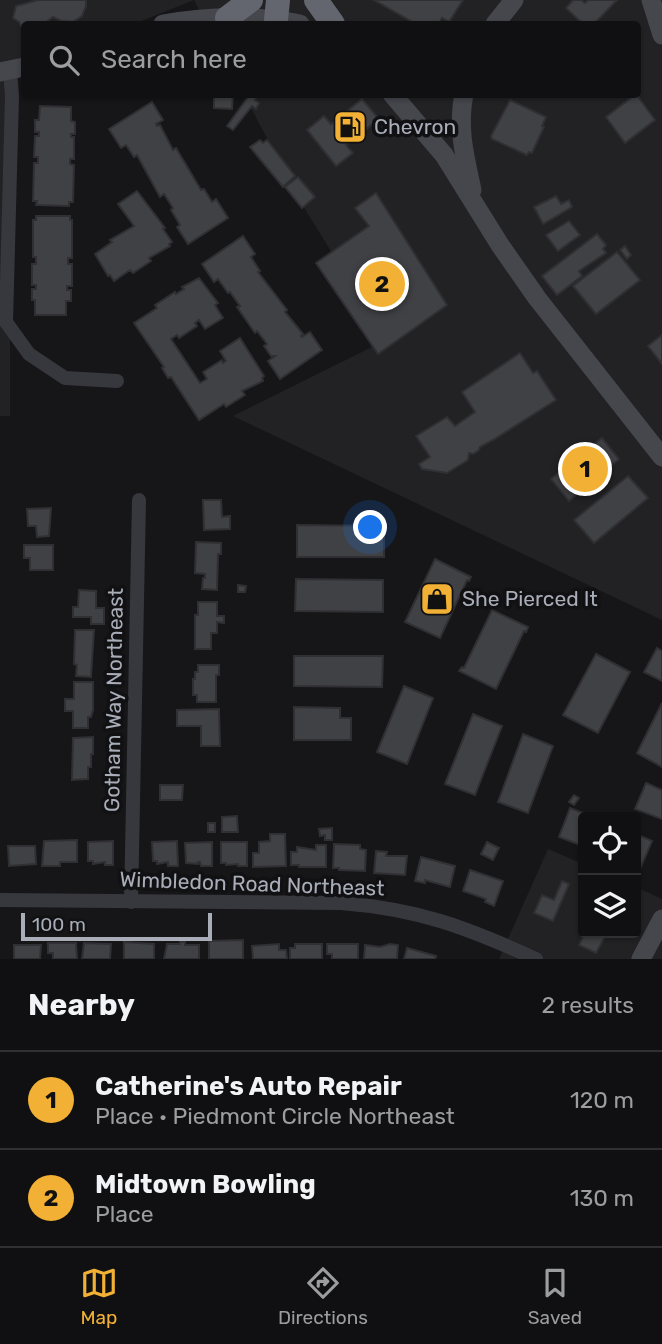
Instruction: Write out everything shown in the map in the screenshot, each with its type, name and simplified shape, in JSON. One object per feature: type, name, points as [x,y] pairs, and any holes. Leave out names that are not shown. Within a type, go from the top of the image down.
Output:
[{"type":"highway","points":[[316,0],[331,21]]},
{"type":"highway","points":[[227,18],[272,11]]},
{"type":"main road","points":[[497,21],[514,0]]},
{"type":"main road","points":[[651,0],[662,35]]},
{"type":"main road","points":[[182,21],[227,18]]},
{"type":"main road","points":[[395,98],[444,155],[537,298],[662,457]]},
{"type":"main road","points":[[431,139],[462,103]]},
{"type":"main road","points":[[462,103],[461,133],[474,204]]},
{"type":"main road","points":[[444,155],[461,133]]},
{"type":"main road","points":[[641,959],[662,919]]},
{"type":"street","points":[[11,70],[6,323],[29,354],[65,378],[117,381]]},
{"type":"street","name":"Gotham Way Northeast","points":[[131,902],[139,500]]},
{"type":"street","name":"Wimbledon Road Northeast","points":[[0,900],[374,906],[444,921],[480,933],[536,959]]},
{"type":"shaded area","points":[[0,0],[194,0],[142,21],[21,21],[21,69],[10,74],[10,416],[0,416]]},
{"type":"shaded area","points":[[194,0],[662,0],[662,620],[233,416],[386,340],[303,206],[246,98],[641,98],[641,21],[205,21]]},
{"type":"shaded area","points":[[548,849],[578,862],[578,938],[641,938],[641,889],[662,899],[662,959],[499,959]]},
{"type":"building","points":[[38,0],[86,0],[82,16],[74,21],[61,21],[53,17],[48,21],[21,21],[21,26],[13,18],[16,6]]},
{"type":"building","points":[[374,0],[463,0],[450,21],[442,18],[440,21],[411,21]]},
{"type":"building","points":[[573,0],[585,3],[588,0],[617,0],[597,21],[580,21],[566,8]]},
{"type":"building","points":[[214,98],[233,98],[232,109],[214,108]]},
{"type":"building","points":[[247,98],[256,98],[259,103],[256,109],[252,106],[233,130],[227,126]]},
{"type":"building","points":[[631,98],[639,98],[655,120],[625,143],[606,117]]},
{"type":"building","points":[[362,99],[379,119],[346,145],[353,153],[336,166],[307,130],[324,116],[331,124]]},
{"type":"building","points":[[510,100],[546,117],[532,153],[527,155],[492,139],[491,136]]},
{"type":"building","points":[[152,102],[163,120],[156,124],[157,126],[160,125],[173,150],[176,148],[201,190],[204,189],[212,202],[216,199],[228,218],[188,244],[177,227],[180,225],[164,194],[160,197],[137,155],[134,157],[126,145],[121,148],[109,129]]},
{"type":"building","points":[[40,106],[71,107],[75,134],[71,134],[71,137],[74,137],[74,159],[70,159],[70,164],[74,165],[73,202],[69,202],[69,206],[36,205],[37,201],[33,201],[34,163],[38,163],[38,157],[34,157],[35,136],[39,136],[39,132],[35,132],[35,120],[39,120]]},
{"type":"building","points":[[260,140],[263,143],[267,140],[295,176],[283,187],[250,147]]},
{"type":"building","points":[[298,177],[315,197],[302,208],[285,187]]},
{"type":"building","points":[[137,191],[165,228],[163,229],[172,242],[170,246],[149,258],[151,261],[114,281],[95,254],[112,242],[110,240],[134,226],[118,204]]},
{"type":"building","points":[[376,193],[447,305],[378,354],[316,263],[369,226],[355,208]]},
{"type":"building","points":[[556,196],[561,204],[569,200],[572,207],[543,224],[534,207]]},
{"type":"building","points":[[36,216],[70,216],[72,220],[72,258],[68,258],[68,264],[72,264],[72,286],[67,286],[67,290],[71,290],[71,301],[66,301],[66,315],[35,315],[32,289],[36,289],[36,285],[32,285],[32,264],[36,264],[36,257],[33,257],[33,220],[36,220]]},
{"type":"building","points":[[569,221],[580,235],[558,251],[546,235]]},
{"type":"building","points":[[597,234],[606,245],[603,249],[606,253],[579,271],[582,276],[557,295],[542,276]]},
{"type":"building","points":[[243,236],[255,254],[251,257],[260,271],[258,272],[287,310],[285,312],[303,334],[301,336],[310,332],[322,350],[280,379],[268,361],[275,356],[271,356],[264,346],[267,344],[257,331],[255,333],[230,292],[228,293],[218,279],[214,282],[202,264]]},
{"type":"building","points":[[625,246],[631,255],[627,259],[620,250]]},
{"type":"building","points":[[617,252],[640,280],[596,314],[573,286]]},
{"type":"building","points":[[199,278],[218,303],[215,305],[223,318],[205,329],[199,320],[195,323],[197,326],[179,338],[177,335],[171,339],[200,383],[207,379],[203,372],[222,360],[223,363],[226,361],[220,351],[240,338],[264,376],[263,381],[242,391],[245,395],[226,407],[224,404],[199,420],[171,377],[168,378],[162,368],[164,367],[134,323],[157,308],[155,305]]},
{"type":"building","points":[[662,335],[662,364],[648,346]]},
{"type":"building","points":[[520,353],[533,373],[537,371],[556,400],[473,454],[469,453],[468,460],[447,473],[422,469],[419,464],[430,457],[416,436],[447,417],[455,426],[475,412],[462,392]]},
{"type":"building","points":[[602,438],[619,459],[569,501],[551,479]]},
{"type":"building","points":[[628,476],[648,498],[594,543],[574,520]]},
{"type":"building","points":[[203,500],[221,500],[222,517],[230,516],[230,529],[204,530]]},
{"type":"building","points":[[51,508],[49,536],[37,537],[36,526],[28,526],[27,509]]},
{"type":"building","points":[[297,525],[384,526],[384,557],[297,557]]},
{"type":"building","points":[[196,542],[221,543],[217,590],[202,589],[205,574],[195,573]]},
{"type":"building","points":[[24,545],[53,545],[53,570],[30,570],[30,558],[24,558]]},
{"type":"building","points":[[435,559],[471,577],[467,580],[440,638],[405,622]]},
{"type":"building","points":[[296,579],[383,580],[383,612],[295,611]]},
{"type":"building","points":[[238,585],[246,586],[245,592],[238,592]]},
{"type":"building","points":[[79,590],[96,591],[96,608],[104,608],[104,624],[91,624],[91,617],[73,617],[73,607],[78,607]]},
{"type":"building","points":[[198,602],[217,602],[217,616],[224,616],[224,623],[217,622],[217,633],[211,633],[211,649],[195,649],[195,615],[198,615]]},
{"type":"building","points":[[492,610],[528,627],[496,689],[459,671],[464,668]]},
{"type":"building","points":[[75,630],[94,630],[91,677],[76,676]]},
{"type":"building","points":[[657,648],[662,651],[662,681],[644,672]]},
{"type":"building","points":[[596,654],[630,672],[598,733],[563,715]]},
{"type":"building","points":[[294,656],[383,656],[382,687],[294,686]]},
{"type":"building","points":[[198,665],[219,665],[219,675],[216,675],[216,702],[197,702],[197,695],[193,695],[193,679],[195,672],[198,672]]},
{"type":"building","points":[[74,682],[93,682],[93,710],[91,717],[88,717],[88,728],[73,728],[73,711],[65,711],[65,699],[74,699]]},
{"type":"building","points":[[404,686],[433,698],[407,764],[377,752]]},
{"type":"building","points":[[662,703],[662,767],[637,753]]},
{"type":"building","points":[[294,707],[340,708],[340,718],[351,718],[351,740],[294,740]]},
{"type":"building","points":[[219,709],[220,746],[201,746],[201,726],[177,726],[177,710]]},
{"type":"building","points":[[473,714],[502,726],[475,795],[445,784]]},
{"type":"building","points":[[523,734],[553,746],[528,813],[498,802]]},
{"type":"building","points":[[93,737],[88,779],[72,780],[73,738]]},
{"type":"building","points":[[646,783],[662,790],[662,819],[635,809]]},
{"type":"building","points":[[160,785],[183,785],[182,800],[160,800]]},
{"type":"building","points":[[574,795],[579,798],[574,805],[569,802]]},
{"type":"building","points":[[570,808],[580,812],[578,812],[578,844],[559,837]]},
{"type":"building","points":[[237,816],[238,832],[222,832],[222,817]]},
{"type":"building","points":[[208,823],[215,823],[215,832],[208,832]]},
{"type":"building","points":[[332,828],[332,840],[325,840],[325,835],[320,836],[319,829]]},
{"type":"building","points":[[270,834],[285,834],[286,866],[253,867],[253,853],[259,853],[259,842],[270,841]]},
{"type":"building","points":[[641,836],[652,841],[641,867]]},
{"type":"building","points":[[77,840],[77,862],[42,866],[44,841]]},
{"type":"building","points":[[113,841],[113,865],[105,865],[105,862],[93,864],[93,861],[88,861],[88,842]]},
{"type":"building","points":[[177,841],[178,866],[168,866],[168,862],[157,864],[157,861],[153,861],[152,842]]},
{"type":"building","points":[[212,842],[212,866],[201,866],[200,862],[186,863],[185,843]]},
{"type":"building","points":[[221,842],[247,842],[247,866],[221,863]]},
{"type":"building","points":[[487,842],[499,848],[493,860],[481,854]]},
{"type":"building","points":[[334,844],[360,845],[360,849],[366,850],[365,871],[333,868]]},
{"type":"building","points":[[316,845],[326,845],[326,867],[291,865],[291,852],[297,852],[297,847],[316,850]]},
{"type":"building","points":[[8,846],[35,846],[36,864],[9,866]]},
{"type":"building","points":[[376,851],[387,852],[386,856],[407,856],[405,875],[374,873]]},
{"type":"building","points":[[421,857],[455,866],[450,887],[425,880],[425,883],[415,881]]},
{"type":"building","points":[[470,870],[503,881],[494,906],[485,902],[486,899],[463,891]]},
{"type":"building","points":[[562,881],[569,884],[553,921],[534,913],[542,895],[554,900]]},
{"type":"building","points":[[582,938],[604,938],[596,953],[579,945]]},
{"type":"building","points":[[243,940],[243,959],[209,959],[209,941]]},
{"type":"building","points":[[124,942],[154,944],[154,959],[124,959]]},
{"type":"building","points":[[185,942],[185,945],[199,945],[199,959],[164,959],[167,944]]},
{"type":"building","points":[[48,943],[76,943],[77,959],[53,959],[53,953],[48,953]]},
{"type":"building","points":[[84,943],[111,944],[110,959],[82,959]]},
{"type":"building","points":[[279,944],[279,950],[286,950],[287,959],[253,959],[252,946]]},
{"type":"building","points":[[295,944],[322,944],[322,959],[290,959],[290,948],[295,948]]},
{"type":"building","points":[[327,944],[358,944],[358,959],[332,959],[332,954],[327,954]]},
{"type":"building","points":[[14,945],[41,945],[40,959],[14,959]]},
{"type":"building","points":[[365,945],[380,947],[398,945],[397,959],[364,959]]},
{"type":"building","points":[[407,948],[436,956],[435,959],[404,959]]},
{"type":"place","name":"Chevron","points":[[350,127]]},
{"type":"place","name":"Midtown Bowling","points":[[382,284]]},
{"type":"place","name":"Catherine's Auto Repair","points":[[585,469]]},
{"type":"place","name":"She Pierced It","points":[[437,599]]}]
